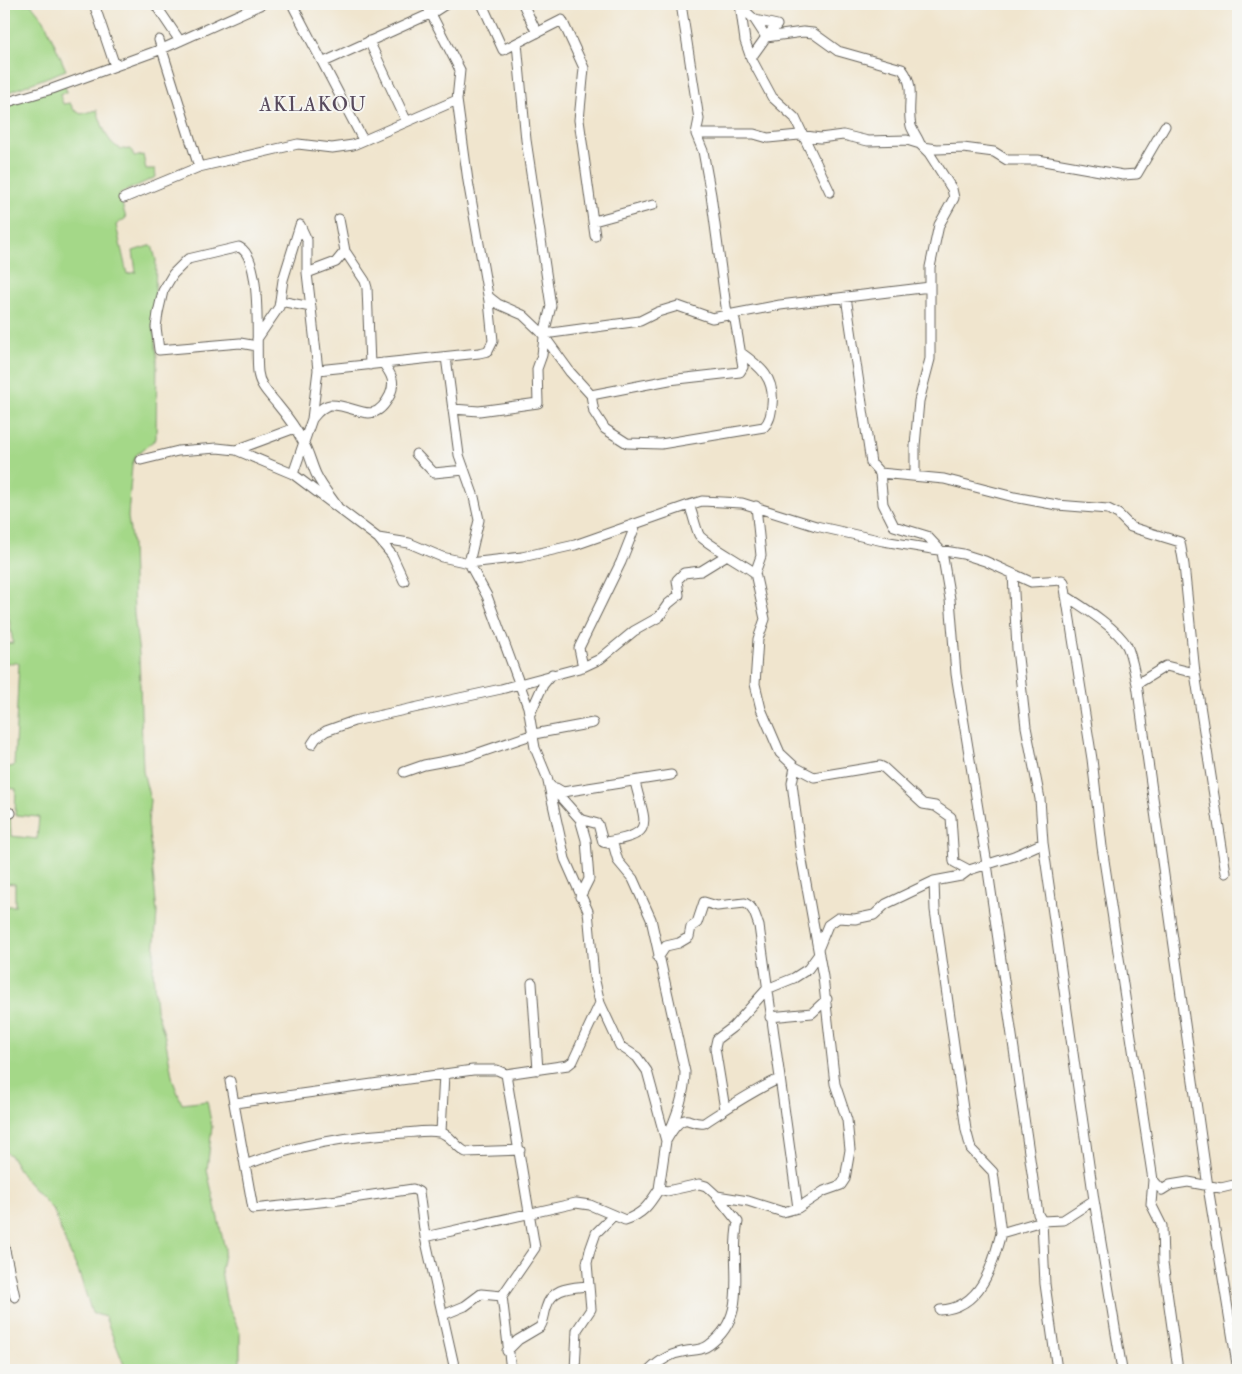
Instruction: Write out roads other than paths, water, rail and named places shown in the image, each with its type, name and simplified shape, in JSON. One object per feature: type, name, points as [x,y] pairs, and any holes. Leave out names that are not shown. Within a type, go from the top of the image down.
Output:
[{"type":"street","points":[[94,4],[114,66]]},
{"type":"street","points":[[155,4],[180,41]]},
{"type":"street","points":[[4,103],[52,90],[114,66],[160,44],[180,41],[262,4]]},
{"type":"street","points":[[292,4],[324,62],[363,140]]},
{"type":"street","points":[[318,370],[488,351],[492,341],[489,297],[468,181],[457,100],[460,70],[426,4]]},
{"type":"street","points":[[324,62],[432,13],[446,4]]},
{"type":"street","points":[[482,4],[503,50],[562,20],[584,68],[579,120],[594,221],[594,236]]},
{"type":"street","points":[[523,4],[537,33]]},
{"type":"street","points":[[591,395],[669,380],[740,372],[743,367],[735,320],[727,314],[711,195],[703,151],[696,134],[699,119],[681,4]]},
{"type":"street","points":[[740,5],[755,20],[766,38]]},
{"type":"street","points":[[740,5],[745,41],[751,58],[772,97],[795,118],[830,192]]},
{"type":"street","points":[[751,58],[777,25],[755,20]]},
{"type":"street","points":[[766,38],[813,32],[838,51],[902,69],[911,84],[909,100],[912,126],[922,145],[939,167],[952,189],[954,198],[939,225],[930,266],[930,359],[919,401],[915,446],[915,475]]},
{"type":"street","points":[[369,41],[406,120]]},
{"type":"street","points":[[517,43],[526,140],[551,306],[544,334],[640,321],[658,312],[678,306],[712,318],[727,314],[846,296],[930,287]]},
{"type":"street","points":[[160,44],[198,167]]},
{"type":"street","points":[[124,198],[198,167],[298,144],[332,148],[353,145],[406,120],[457,100]]},
{"type":"street","points":[[696,134],[754,134],[768,138],[802,136],[820,138],[843,135],[861,140],[898,139],[937,149],[963,148],[994,152],[1007,160],[1038,160],[1123,175],[1137,174],[1165,126]]},
{"type":"street","points":[[594,221],[652,205]]},
{"type":"street","points":[[339,219],[345,251],[365,281],[367,288],[370,365]]},
{"type":"street","points":[[257,343],[275,316],[280,301],[283,280],[300,225],[307,240],[307,273],[318,370],[312,419],[293,474]]},
{"type":"street","points":[[257,343],[240,342],[159,350],[156,327],[158,313],[163,291],[173,274],[188,259],[242,248],[253,269],[260,382],[304,442],[317,475],[339,509]]},
{"type":"street","points":[[307,273],[331,265],[345,251]]},
{"type":"street","points":[[846,296],[871,463],[880,473],[883,504],[894,526],[928,536],[942,552],[950,599],[956,674],[987,864],[1018,1092],[1038,1214],[1042,1221],[1045,1284],[1058,1370]]},
{"type":"street","points":[[489,297],[498,304],[524,315],[591,395],[594,412],[605,429],[627,443],[662,444],[761,429],[769,421],[773,388],[761,367],[740,352]]},
{"type":"street","points":[[280,301],[311,307]]},
{"type":"street","points":[[453,409],[479,411],[538,403],[537,369],[544,337]]},
{"type":"street","points":[[446,356],[459,455],[474,497],[479,520],[468,563],[487,596],[530,714],[537,756],[549,784],[565,859],[580,897],[588,911],[594,977],[600,1003],[620,1046],[637,1057],[647,1071],[666,1141]]},
{"type":"street","points":[[312,419],[320,409],[330,405],[369,413],[378,412],[382,409],[393,387],[391,374],[383,363]]},
{"type":"street","points":[[236,450],[295,428]]},
{"type":"street","points":[[142,460],[178,450],[217,448],[236,450],[293,474],[378,538],[392,555],[404,581]]},
{"type":"street","points":[[416,454],[434,473],[464,470]]},
{"type":"street","points":[[880,473],[944,479],[1000,494],[1058,506],[1108,510],[1118,514],[1132,527],[1177,540],[1184,564],[1195,673],[1226,873]]},
{"type":"street","points":[[378,538],[410,543],[442,557],[468,563],[522,557],[559,549],[702,501],[724,501],[756,506],[816,526],[942,552],[963,554],[985,560],[1037,583],[1062,580],[1092,759],[1093,785],[1152,1180],[1151,1204],[1162,1226],[1163,1263],[1178,1370]]},
{"type":"street","points":[[689,505],[699,535],[704,541],[755,573]]},
{"type":"street","points":[[756,506],[761,556],[755,573],[765,620],[758,639],[755,684],[761,709],[780,753],[795,767],[814,777],[880,766],[884,768],[923,804],[935,806],[951,816],[954,862],[969,870]]},
{"type":"street","points":[[583,667],[579,648],[622,562],[636,524]]},
{"type":"street","points":[[312,744],[316,738],[326,731],[354,721],[520,684],[583,667],[600,658],[634,630],[659,617],[668,604],[679,595],[677,580],[684,573],[701,571],[728,556]]},
{"type":"street","points":[[1013,574],[1017,649],[1026,727],[1040,799],[1043,844],[1094,1200],[1122,1370]]},
{"type":"street","points":[[1066,596],[1095,615],[1128,648],[1136,684],[1208,1187],[1238,1370]]},
{"type":"street","points":[[1136,684],[1166,666],[1195,673]]},
{"type":"street","points":[[530,714],[543,686],[552,674]]},
{"type":"street","points":[[404,772],[424,765],[467,757],[534,734],[592,723]]},
{"type":"street","points":[[718,1196],[748,1201],[783,1212],[798,1208],[824,1190],[841,1185],[845,1179],[850,1150],[847,1120],[835,1084],[819,950],[800,855],[792,783],[795,767]]},
{"type":"street","points":[[549,784],[563,792],[635,782],[670,774]]},
{"type":"street","points":[[603,842],[629,838],[642,831],[645,823],[635,782]]},
{"type":"street","points":[[549,784],[580,819],[586,840],[589,879],[580,897]]},
{"type":"street","points":[[580,819],[598,824],[603,842]]},
{"type":"street","points":[[425,1237],[576,1203],[590,1205],[625,1220],[638,1216],[648,1207],[659,1189],[666,1141],[681,1103],[685,1087],[685,1072],[658,958],[655,933],[633,879],[618,861],[613,844],[603,842]]},
{"type":"street","points":[[725,1109],[715,1044],[717,1039],[733,1027],[766,989],[794,978],[808,969],[819,950],[828,926],[838,918],[855,919],[874,915],[886,904],[934,881],[960,876],[969,870],[1043,844]]},
{"type":"street","points":[[934,881],[935,910],[963,1113],[971,1150],[994,1172],[1001,1233],[992,1262],[980,1290],[954,1310],[940,1310]]},
{"type":"street","points":[[658,958],[666,946],[679,943],[689,937],[691,927],[697,923],[702,904],[707,902],[717,906],[745,902],[749,904],[759,926],[766,989],[798,1208]]},
{"type":"street","points":[[532,983],[538,1070]]},
{"type":"street","points":[[770,1017],[812,1013],[826,999]]},
{"type":"street","points":[[235,1103],[484,1069],[497,1070],[506,1074],[571,1064],[600,1003]]},
{"type":"street","points":[[441,1132],[444,1074]]},
{"type":"street","points":[[506,1074],[535,1248],[502,1296],[507,1351],[511,1370]]},
{"type":"street","points":[[666,1141],[679,1122],[685,1119],[704,1123],[753,1094],[757,1089],[779,1079]]},
{"type":"street","points":[[230,1081],[252,1206],[256,1210],[417,1190],[419,1192],[425,1237],[455,1370]]},
{"type":"street","points":[[245,1165],[268,1156],[337,1139],[383,1134],[441,1132],[466,1152],[520,1150]]},
{"type":"street","points":[[1152,1180],[1162,1190],[1178,1183],[1188,1182],[1221,1188],[1238,1184]]},
{"type":"street","points":[[650,1370],[657,1363],[675,1353],[709,1346],[721,1333],[732,1314],[737,1300],[735,1254],[738,1222],[718,1196],[699,1184],[667,1191],[659,1189]]},
{"type":"street","points":[[1001,1233],[1042,1221],[1063,1220],[1094,1200]]},
{"type":"street","points":[[575,1370],[577,1330],[591,1309],[588,1263],[590,1250],[596,1233],[613,1216]]},
{"type":"street","points":[[4,1250],[16,1297]]},
{"type":"street","points":[[507,1351],[518,1340],[540,1327],[549,1298],[555,1292],[565,1288],[589,1286]]},
{"type":"street","points":[[443,1315],[465,1306],[481,1294],[502,1296]]},
{"type":"district","name":"AKLAKOU","points":[[313,104]]}]
